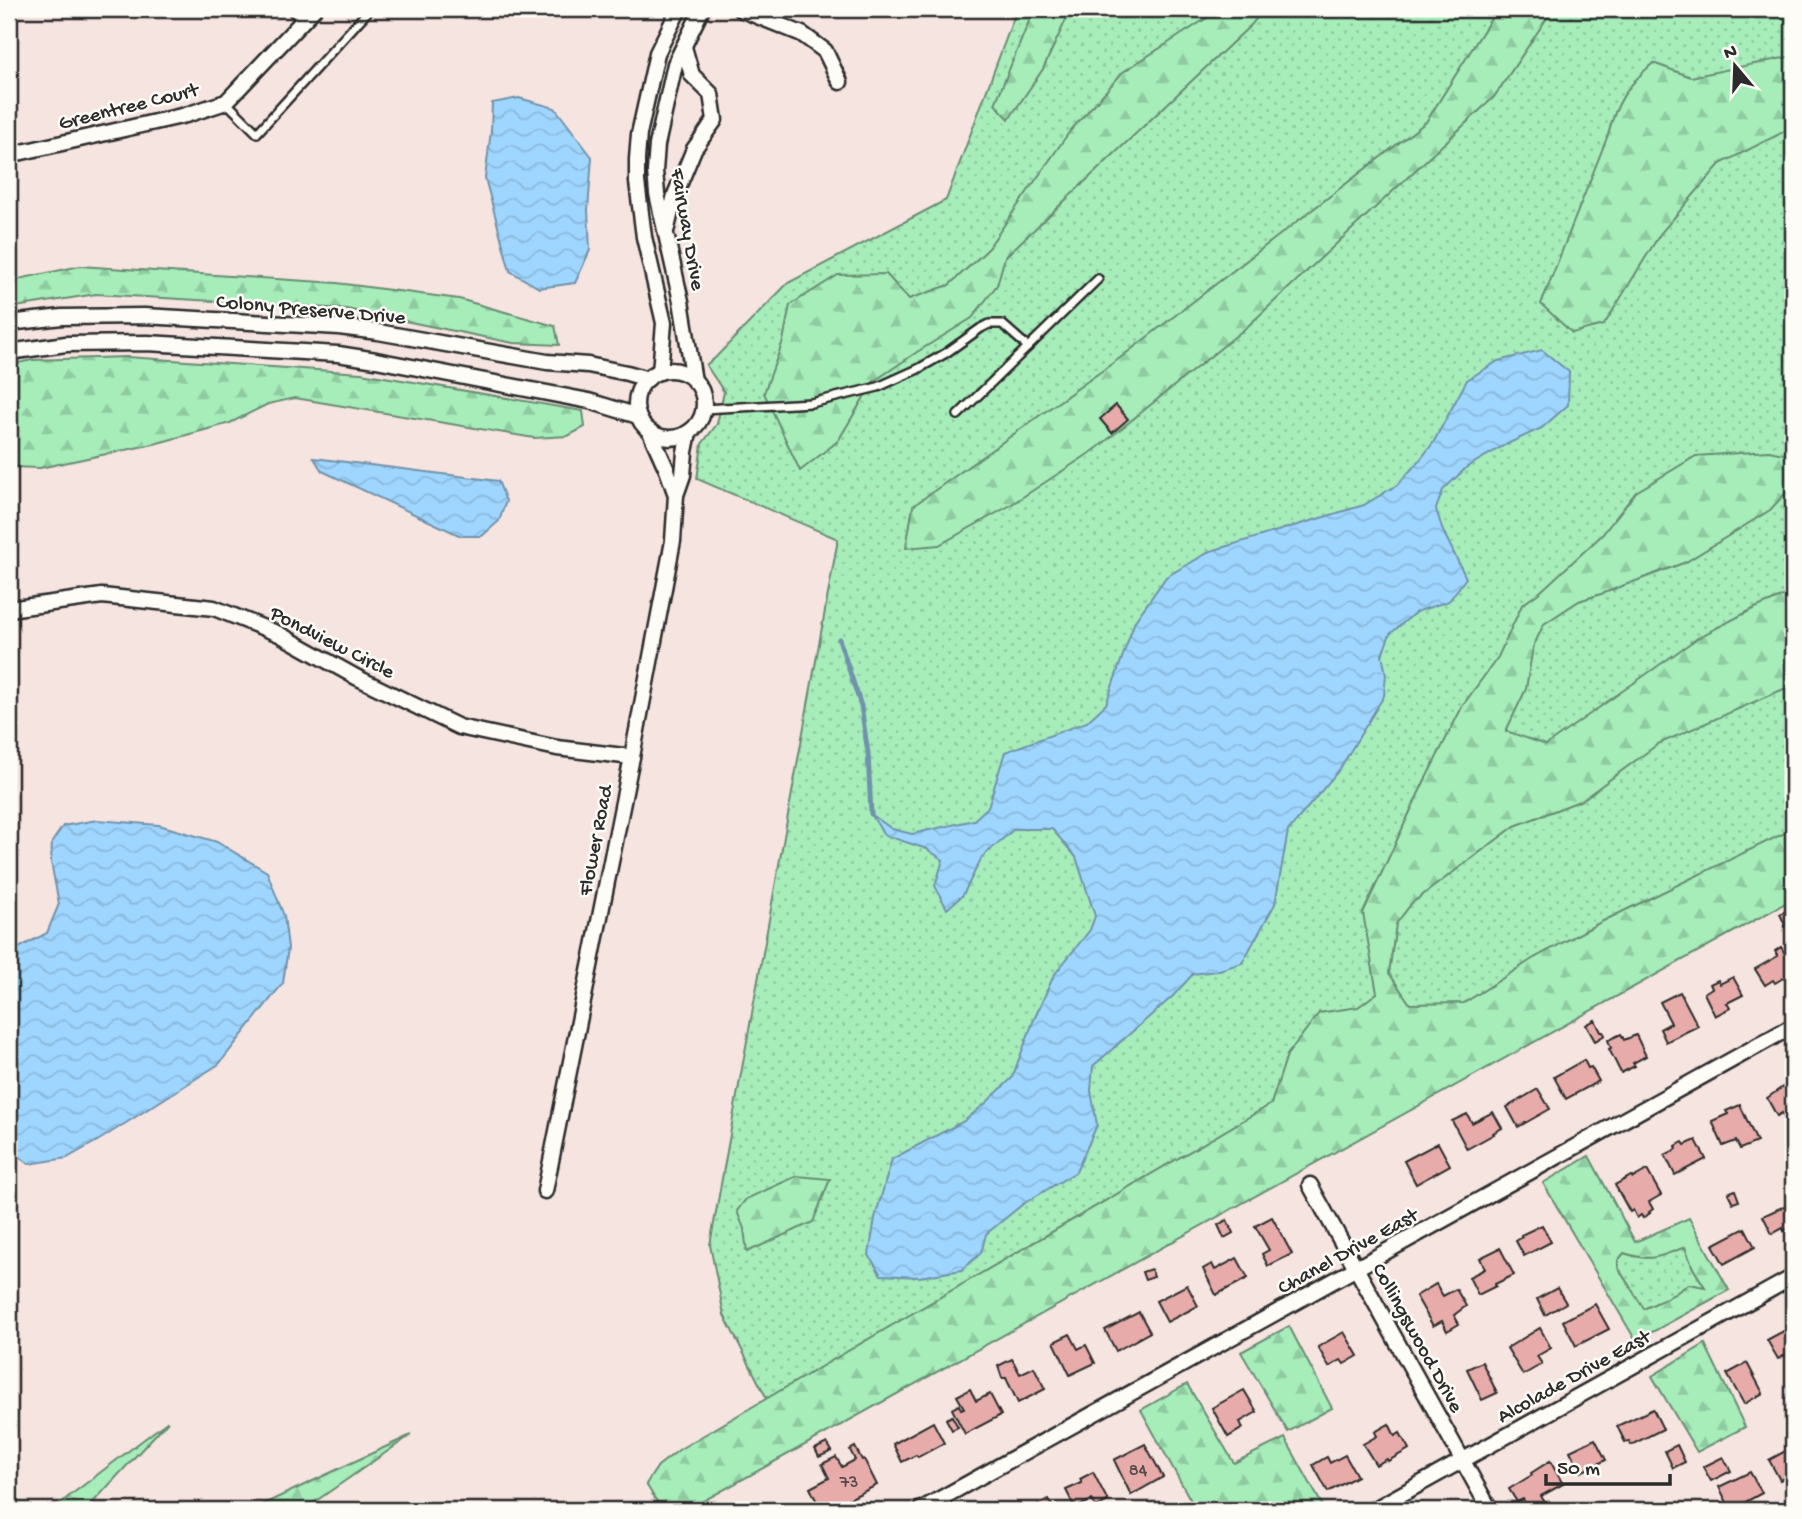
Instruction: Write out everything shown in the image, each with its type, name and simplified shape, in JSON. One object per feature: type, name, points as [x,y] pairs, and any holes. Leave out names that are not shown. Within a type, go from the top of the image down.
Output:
[{"type":"street","name":"Fairway Drive","points":[[654,376],[664,323],[644,237],[636,159],[657,53],[680,9]]},
{"type":"street","name":"Fairway Drive","points":[[694,381],[681,301],[657,194],[655,171],[657,145],[675,64],[702,9]]},
{"type":"street","points":[[740,9],[802,34],[825,51],[840,82]]},
{"type":"street","name":"Greentree Court","points":[[9,155],[186,115],[226,102],[305,12]]},
{"type":"street","points":[[666,233],[675,195],[694,149],[715,120],[711,94],[692,75],[684,47]]},
{"type":"street","points":[[652,75],[671,80],[692,75]]},
{"type":"street","name":"Colony Preserve Drive","points":[[9,323],[62,317],[144,316],[326,326],[378,332],[547,362],[588,365],[654,376]]},
{"type":"street","name":"Colony Preserve Drive","points":[[9,352],[66,344],[147,343],[338,354],[589,401],[638,416]]},
{"type":"street","points":[[676,371],[694,381],[702,396],[703,409],[699,422],[689,432],[670,438],[650,432],[641,422],[636,410],[637,396],[643,384],[654,376],[676,371]]},
{"type":"street","name":"Flower Road","points":[[650,432],[676,495]]},
{"type":"street","name":"Flower Road","points":[[545,1191],[673,541],[676,495],[683,475],[689,432]]},
{"type":"street","name":"Pondview Circle","points":[[9,609],[102,596],[214,608],[279,634],[356,677],[459,727],[557,748],[632,757]]},
{"type":"street","name":"Chanel Drive East","points":[[920,1510],[1793,1026]]},
{"type":"street","name":"Collingswood Drive","points":[[1310,1185],[1490,1510]]},
{"type":"street","name":"Alcolade Drive East","points":[[1373,1510],[1793,1277]]},
{"type":"lane","points":[[226,102],[257,134],[370,9]]},
{"type":"lane","points":[[958,415],[1098,279]]},
{"type":"lane","points":[[703,409],[811,403],[878,387],[918,369],[989,324],[1002,324],[1028,347]]},
{"type":"green space","points":[[1017,9],[1793,9],[1793,866],[782,1428],[724,1315],[710,1245],[838,539],[697,479],[702,444],[717,424],[724,392],[706,365],[788,283],[946,200]]},
{"type":"green space","points":[[1034,9],[1071,9],[1043,69],[1009,119],[995,104]]},
{"type":"green space","points":[[1221,9],[1263,9],[1252,24],[1005,257],[997,285],[972,318],[873,382],[838,441],[800,471],[764,393],[783,341],[790,305],[838,275],[886,274],[909,299],[949,285],[986,251],[1070,131],[1123,72]]},
{"type":"green space","points":[[1497,9],[1553,9],[1494,97],[1248,326],[1096,449],[1009,506],[939,545],[906,548],[913,506],[1120,358],[1426,122]]},
{"type":"green space","points":[[1793,56],[1793,127],[1720,164],[1660,234],[1604,325],[1572,333],[1541,304],[1615,113],[1630,87],[1653,63],[1691,77]]},
{"type":"green space","points":[[80,266],[337,283],[459,299],[555,326],[559,345],[513,343],[346,309],[96,294],[9,308],[9,281]]},
{"type":"green space","points":[[127,357],[361,373],[583,411],[585,427],[568,436],[534,438],[295,398],[268,404],[230,423],[154,444],[40,468],[9,467],[9,365],[32,360]]},
{"type":"green space","points":[[1769,451],[1793,456],[1793,485],[1770,510],[1686,562],[1579,601],[1544,624],[1533,647],[1526,689],[1506,731],[1546,745],[1699,637],[1793,592],[1793,685],[1658,744],[1582,800],[1515,826],[1412,903],[1396,924],[1389,973],[1410,1004],[1464,1003],[1534,958],[1599,923],[1793,829],[1793,899],[687,1510],[662,1510],[646,1484],[658,1466],[680,1449],[1271,1104],[1287,1055],[1319,1013],[1358,1007],[1377,993],[1363,913],[1463,705],[1498,657],[1522,605],[1602,535],[1636,492],[1696,456]]},
{"type":"green space","points":[[1589,1156],[1635,1242],[1689,1218],[1729,1290],[1636,1341],[1543,1183]],"holes":[[[1685,1247],[1693,1268],[1705,1287],[1689,1284],[1644,1309],[1618,1268],[1618,1260],[1624,1253],[1655,1257]]]},
{"type":"green space","points":[[797,1176],[830,1179],[813,1222],[747,1252],[744,1229],[737,1211],[746,1199]]},
{"type":"green space","points":[[1685,1247],[1693,1268],[1706,1288],[1689,1284],[1644,1309],[1618,1268],[1618,1260],[1624,1253],[1648,1257]]},
{"type":"green space","points":[[1289,1326],[1332,1408],[1288,1432],[1241,1352]]},
{"type":"green space","points":[[1705,1344],[1745,1427],[1697,1452],[1652,1376]]},
{"type":"green space","points":[[1187,1384],[1234,1463],[1285,1438],[1325,1510],[1196,1510],[1141,1410]]},
{"type":"green space","points":[[168,1421],[86,1510],[53,1510],[68,1497]]},
{"type":"green space","points":[[411,1435],[303,1510],[250,1510],[253,1509]]},
{"type":"water","points":[[519,98],[555,108],[592,157],[588,210],[590,250],[575,283],[539,288],[510,271],[485,178],[492,103]]},
{"type":"water","points":[[1542,350],[1569,372],[1568,405],[1542,428],[1467,467],[1443,490],[1436,509],[1443,531],[1466,578],[1449,601],[1416,612],[1390,634],[1382,655],[1386,674],[1384,696],[1339,770],[1288,831],[1275,904],[1242,963],[1216,971],[1193,974],[1173,996],[1093,1066],[1091,1091],[1097,1125],[1076,1172],[1023,1204],[986,1234],[981,1253],[962,1270],[919,1277],[881,1275],[869,1255],[875,1218],[892,1159],[964,1121],[1012,1078],[1054,975],[1090,930],[1095,916],[1076,857],[1052,829],[1014,829],[982,857],[963,895],[947,909],[935,886],[943,860],[927,849],[884,835],[871,814],[892,829],[912,834],[974,820],[988,807],[1005,752],[1087,722],[1106,704],[1135,621],[1166,577],[1211,551],[1364,505],[1397,485],[1419,461],[1433,443],[1467,380],[1498,361]]},
{"type":"water","points":[[314,458],[498,481],[506,501],[499,521],[482,536],[461,536],[322,471]]},
{"type":"water","points":[[97,820],[159,825],[217,842],[267,872],[284,916],[288,948],[283,983],[219,1064],[67,1158],[29,1164],[9,1148],[9,953],[47,933],[59,904],[51,862],[52,842],[63,826]]},
{"type":"building","points":[[1116,405],[1128,419],[1112,433],[1100,419]]},
{"type":"building","points":[[1793,907],[1793,921],[1785,925],[1780,914]]},
{"type":"building","points":[[1781,947],[1793,967],[1793,972],[1775,983],[1773,980],[1765,985],[1755,969],[1778,956],[1775,951]]},
{"type":"building","points":[[1733,977],[1743,995],[1727,1003],[1730,1008],[1715,1016],[1704,993],[1712,988],[1710,984],[1718,980],[1720,984]]},
{"type":"building","points":[[1680,992],[1698,1026],[1666,1042],[1660,1029],[1671,1023],[1660,1002]]},
{"type":"building","points":[[1595,1020],[1605,1035],[1595,1041],[1586,1025]]},
{"type":"building","points":[[1621,1034],[1624,1040],[1636,1035],[1646,1056],[1621,1073],[1609,1049],[1608,1040]]},
{"type":"building","points":[[1584,1060],[1599,1081],[1566,1099],[1554,1077]]},
{"type":"building","points":[[1793,1084],[1793,1123],[1788,1125],[1782,1113],[1777,1116],[1767,1098],[1784,1086],[1786,1088]]},
{"type":"building","points":[[1538,1089],[1550,1109],[1518,1127],[1507,1107]]},
{"type":"building","points":[[1740,1105],[1757,1142],[1740,1149],[1736,1141],[1723,1146],[1712,1121]]},
{"type":"building","points":[[1493,1112],[1502,1128],[1467,1149],[1452,1121],[1467,1114],[1472,1123]]},
{"type":"building","points":[[1696,1140],[1706,1159],[1675,1175],[1665,1155],[1677,1149],[1676,1146],[1683,1142],[1685,1145]]},
{"type":"building","points":[[1438,1143],[1450,1165],[1416,1184],[1404,1161]]},
{"type":"building","points":[[1647,1170],[1661,1195],[1649,1202],[1653,1209],[1650,1213],[1643,1218],[1641,1215],[1637,1218],[1633,1210],[1630,1212],[1615,1185]]},
{"type":"building","points":[[1735,1190],[1739,1201],[1733,1203],[1728,1193]]},
{"type":"building","points":[[1793,1202],[1793,1226],[1772,1234],[1763,1216]]},
{"type":"building","points":[[1272,1217],[1292,1254],[1268,1266],[1262,1254],[1269,1250],[1255,1226]]},
{"type":"building","points":[[1227,1220],[1233,1233],[1224,1238],[1218,1225]]},
{"type":"building","points":[[1542,1225],[1551,1242],[1524,1256],[1516,1241],[1521,1235]]},
{"type":"building","points":[[1745,1228],[1755,1247],[1724,1264],[1713,1245]]},
{"type":"building","points":[[1500,1248],[1514,1275],[1478,1295],[1469,1277],[1485,1269],[1480,1258]]},
{"type":"building","points":[[1237,1258],[1248,1278],[1216,1295],[1203,1269],[1212,1264],[1215,1270]]},
{"type":"building","points":[[1151,1269],[1154,1277],[1145,1280],[1142,1272]]},
{"type":"building","points":[[1436,1284],[1443,1296],[1456,1289],[1466,1306],[1454,1315],[1459,1324],[1447,1331],[1442,1321],[1433,1326],[1416,1296]]},
{"type":"building","points":[[1187,1285],[1198,1306],[1167,1322],[1156,1301]]},
{"type":"building","points":[[1557,1288],[1566,1303],[1545,1315],[1537,1299]]},
{"type":"building","points":[[1595,1304],[1609,1329],[1576,1346],[1563,1321]]},
{"type":"building","points":[[1139,1312],[1150,1332],[1116,1351],[1105,1330]]},
{"type":"building","points":[[1793,1326],[1793,1351],[1778,1359],[1767,1340]]},
{"type":"building","points":[[1540,1328],[1551,1348],[1537,1356],[1542,1364],[1523,1375],[1507,1348]]},
{"type":"building","points":[[1344,1332],[1358,1356],[1344,1364],[1341,1360],[1329,1367],[1318,1347]]},
{"type":"building","points":[[1070,1334],[1078,1349],[1086,1345],[1095,1363],[1070,1375],[1054,1342]]},
{"type":"building","points":[[1012,1359],[1020,1374],[1034,1367],[1045,1389],[1018,1403],[1006,1378],[1002,1378],[998,1366]]},
{"type":"building","points":[[1482,1362],[1497,1393],[1482,1400],[1467,1369]]},
{"type":"building","points":[[1747,1363],[1763,1393],[1744,1404],[1727,1374]]},
{"type":"building","points":[[970,1389],[976,1401],[990,1394],[1001,1415],[965,1434],[952,1409],[959,1405],[961,1409],[964,1408],[957,1396]]},
{"type":"building","points":[[1244,1390],[1257,1412],[1240,1422],[1243,1428],[1228,1437],[1212,1408]]},
{"type":"building","points":[[1653,1409],[1663,1429],[1631,1445],[1629,1441],[1625,1442],[1617,1426]]},
{"type":"building","points":[[952,1416],[958,1427],[952,1430],[946,1419]]},
{"type":"building","points":[[933,1422],[944,1443],[902,1462],[893,1444]]},
{"type":"building","points":[[1389,1424],[1395,1436],[1400,1433],[1409,1449],[1376,1465],[1363,1444],[1377,1436],[1375,1432]]},
{"type":"building","points":[[1595,1439],[1606,1460],[1581,1472],[1570,1451]]},
{"type":"building","points":[[827,1443],[832,1451],[819,1457],[815,1449]]},
{"type":"building","points":[[1145,1444],[1163,1477],[1131,1495],[1114,1460]]},
{"type":"building","points":[[1677,1445],[1685,1462],[1673,1468],[1665,1451]]},
{"type":"building","points":[[855,1447],[877,1485],[821,1510],[810,1488],[829,1478],[822,1464],[836,1457],[842,1467],[855,1460],[850,1450]]},
{"type":"building","points":[[1793,1447],[1793,1472],[1780,1480],[1769,1460]]},
{"type":"building","points":[[1345,1455],[1357,1476],[1328,1492],[1313,1465],[1327,1457],[1330,1463]]},
{"type":"building","points":[[1723,1457],[1731,1471],[1711,1481],[1703,1467]]},
{"type":"building","points":[[1550,1461],[1563,1484],[1541,1496],[1547,1506],[1539,1510],[1529,1510],[1523,1499],[1517,1502],[1509,1489]]},
{"type":"building","points":[[1093,1472],[1108,1501],[1096,1507],[1092,1500],[1075,1508],[1066,1490],[1082,1483],[1080,1479]]},
{"type":"building","points":[[1750,1472],[1762,1493],[1731,1510],[1719,1487]]},
{"type":"building","points":[[1049,1499],[1054,1510],[1029,1509]]},
{"type":"waterway","points":[[839,639],[861,706],[868,753],[871,814]]}]
